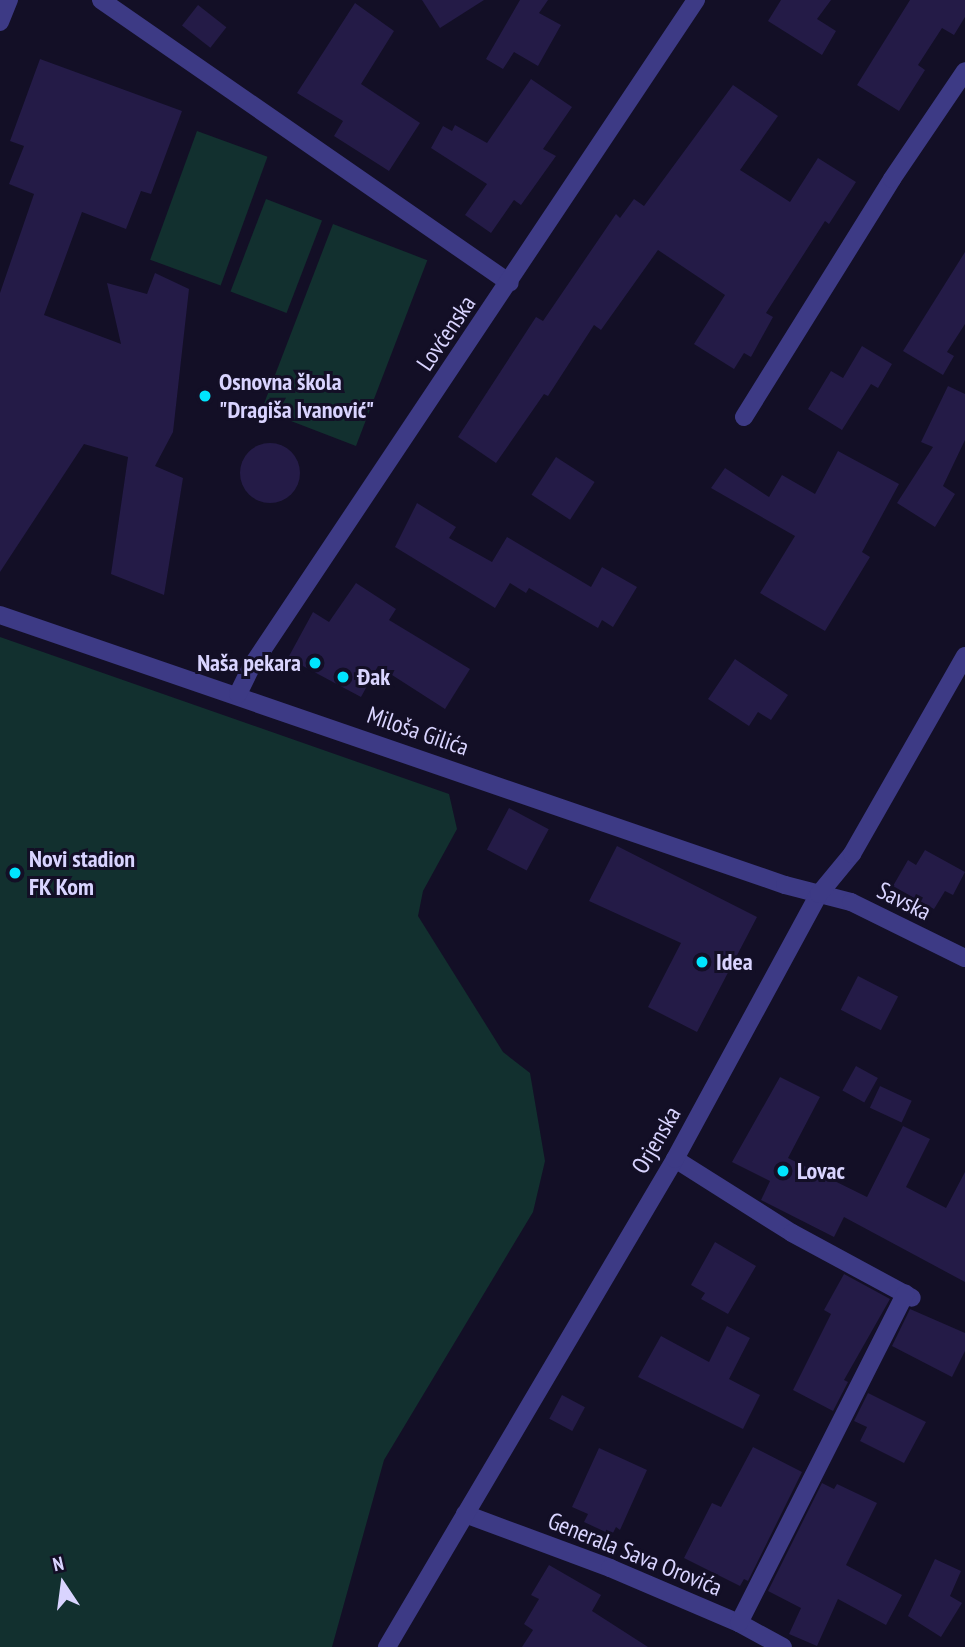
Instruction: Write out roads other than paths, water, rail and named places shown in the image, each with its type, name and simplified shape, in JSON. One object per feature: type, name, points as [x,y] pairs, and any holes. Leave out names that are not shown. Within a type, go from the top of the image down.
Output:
[{"type":"street","points":[[0,22],[9,0]]},
{"type":"street","points":[[101,0],[509,283]]},
{"type":"street","name":"Lovćenska","points":[[238,694],[251,667],[696,0]]},
{"type":"street","points":[[744,417],[892,179],[965,71]]},
{"type":"street","name":"Miloša Gilića","points":[[0,615],[819,894]]},
{"type":"street","name":"Orjenska","points":[[387,1647],[674,1160],[819,894],[852,854],[965,656]]},
{"type":"street","name":"Savska","points":[[819,894],[851,902],[965,958]]},
{"type":"street","points":[[674,1160],[792,1233],[909,1296],[739,1623]]},
{"type":"street","name":"Generala Sava Orovića","points":[[466,1514],[739,1623],[783,1647]]},
{"type":"place","name":"Osnovna škola \"Dragiša Ivanović\"","points":[[205,396]]},
{"type":"place","name":"Naša pekara","points":[[315,663]]},
{"type":"place","name":"Đak","points":[[343,677]]},
{"type":"place","name":"Novi stadion FK Kom","points":[[15,873]]},
{"type":"place","name":"Idea","points":[[702,962]]},
{"type":"place","name":"Lovac","points":[[783,1171]]}]
